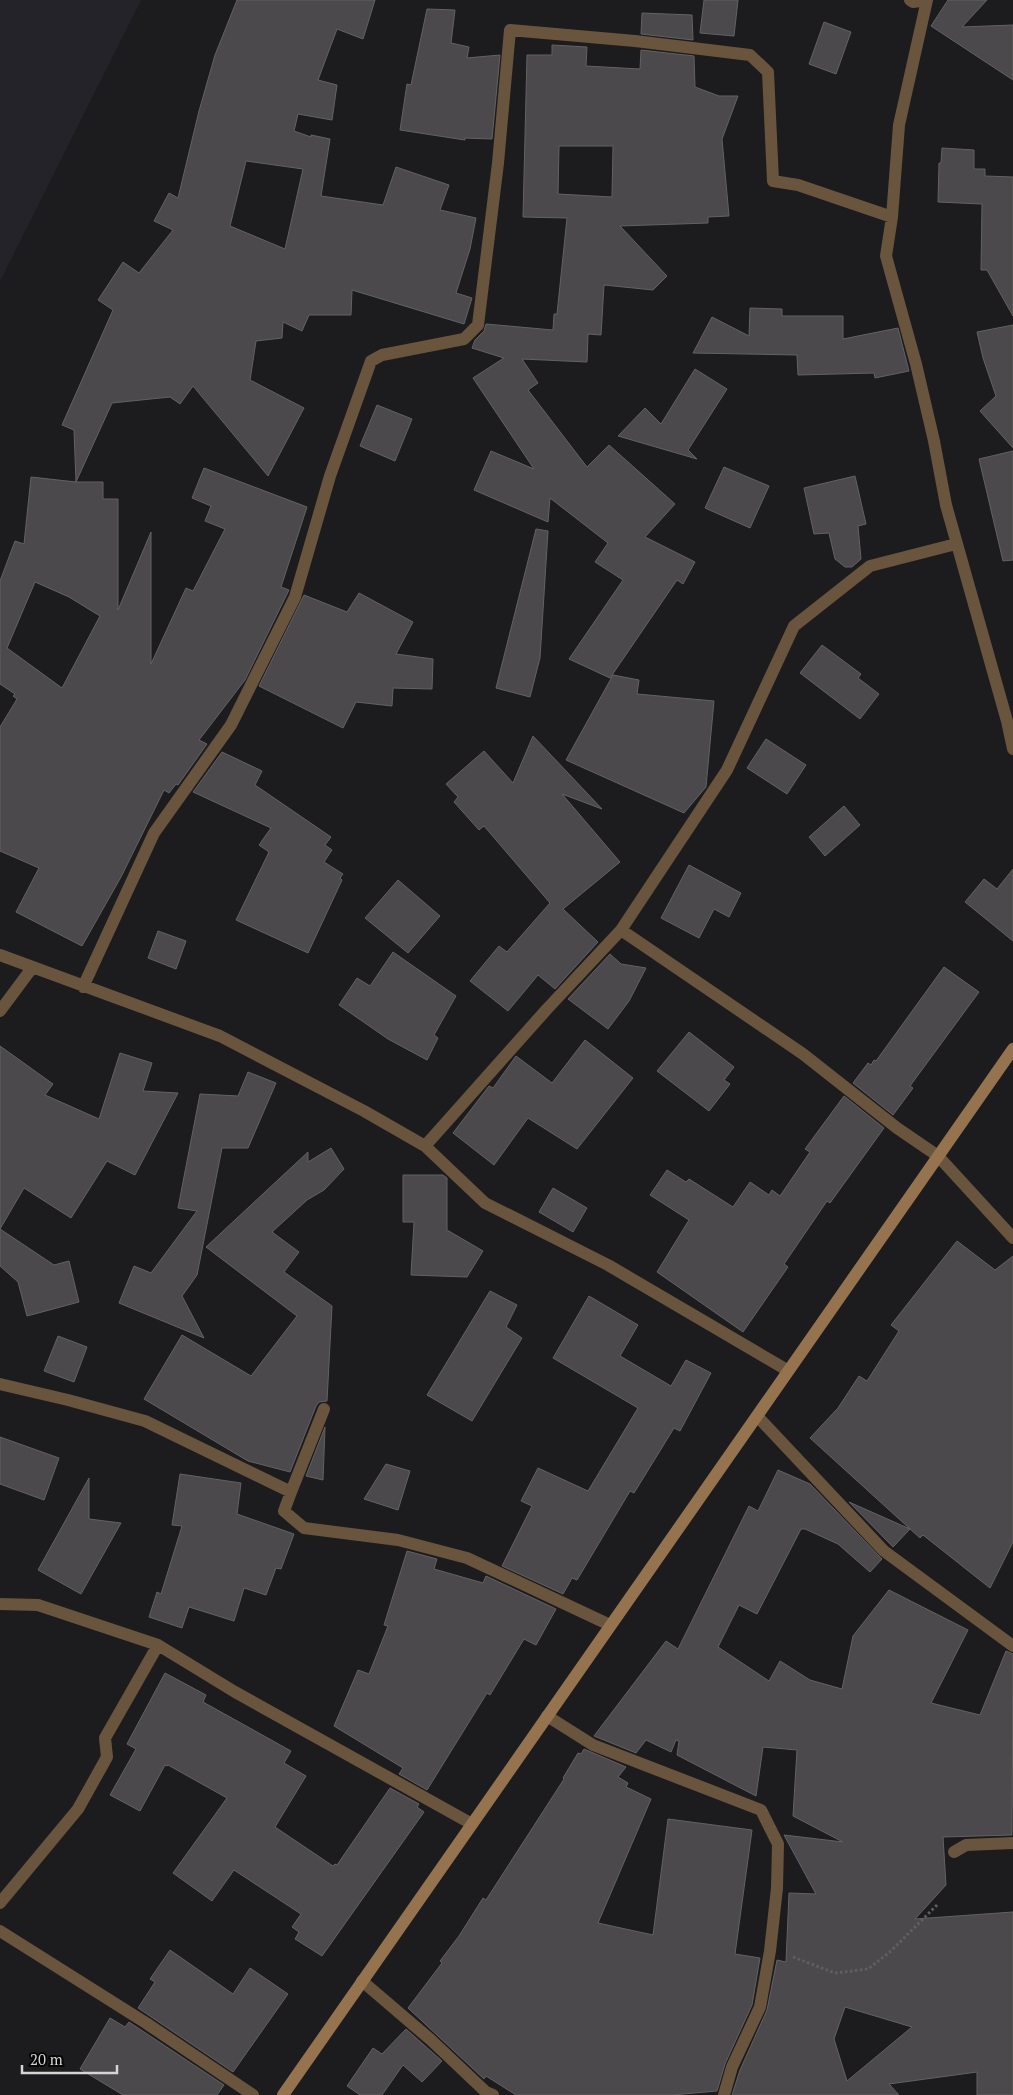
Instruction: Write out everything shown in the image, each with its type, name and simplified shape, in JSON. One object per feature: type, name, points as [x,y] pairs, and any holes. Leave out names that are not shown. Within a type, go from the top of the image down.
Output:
[{"type":"main road","points":[[283,2095],[757,1416],[787,1370],[1013,1049]]},
{"type":"street","points":[[910,0],[913,2],[927,0],[899,125],[892,217],[886,256],[918,373],[956,544],[1007,721],[1013,749]]},
{"type":"street","points":[[83,987],[154,833],[231,725],[295,597],[330,476],[371,361],[382,355],[464,339],[478,325],[498,163],[510,30],[635,41],[750,56],[768,72],[773,182],[798,185],[892,217]]},
{"type":"street","points":[[425,1146],[546,1009],[622,930],[727,770],[794,626],[870,566],[956,544]]},
{"type":"street","points":[[622,930],[802,1054],[896,1128],[938,1156],[1013,1238]]},
{"type":"street","points":[[0,955],[220,1036],[364,1111],[425,1146],[485,1203],[608,1265],[787,1370]]},
{"type":"street","points":[[0,1011],[32,968]]},
{"type":"street","points":[[0,1384],[145,1421],[291,1492]]},
{"type":"street","points":[[324,1409],[284,1511],[304,1528],[398,1540],[467,1558],[610,1625]]},
{"type":"street","points":[[757,1416],[884,1551],[1013,1646]]},
{"type":"street","points":[[0,1604],[38,1605],[158,1644],[235,1692],[472,1824]]},
{"type":"street","points":[[0,1904],[78,1809],[107,1757],[105,1738],[158,1644]]},
{"type":"street","points":[[546,1716],[594,1745],[761,1810],[778,1844],[777,1888],[770,1951],[760,2007],[732,2067],[724,2095]]},
{"type":"street","points":[[954,1852],[966,1845],[1013,1844]]},
{"type":"street","points":[[0,1931],[146,2023],[253,2095]]},
{"type":"street","points":[[362,1981],[431,2040],[486,2092],[493,2095]]},
{"type":"path","points":[[770,1951],[808,1961],[835,1973],[868,1969],[891,1951],[938,1904]]},
{"type":"shaded area","points":[[0,0],[141,0],[0,281]]},
{"type":"building","points":[[237,0],[375,0],[363,39],[337,29],[318,80],[337,85],[332,120],[298,114],[294,131],[311,137],[311,135],[330,139],[321,196],[383,205],[396,167],[449,185],[440,210],[476,218],[470,249],[456,293],[472,298],[464,324],[352,290],[351,315],[309,315],[302,331],[283,322],[282,338],[256,341],[250,380],[304,408],[268,476],[193,386],[180,404],[170,397],[112,403],[76,482],[74,430],[62,425],[113,310],[98,300],[123,262],[139,273],[173,230],[154,221],[169,193],[178,198],[215,55]],"holes":[[[246,161],[303,169],[285,249],[230,226]]]},
{"type":"building","points":[[704,0],[738,0],[734,36],[700,33]]},
{"type":"building","points":[[948,0],[987,0],[962,27],[1013,25],[1013,80],[931,26]]},
{"type":"building","points":[[427,9],[455,10],[451,43],[469,47],[467,58],[500,55],[492,139],[465,138],[465,140],[400,130],[407,84],[411,85]]},
{"type":"building","points":[[642,13],[692,15],[693,40],[641,34]]},
{"type":"building","points":[[824,22],[851,32],[836,74],[809,64]]},
{"type":"building","points":[[552,45],[587,47],[586,66],[640,69],[641,50],[694,56],[695,87],[719,96],[738,96],[722,139],[729,216],[708,217],[708,223],[620,226],[667,276],[653,290],[604,285],[601,335],[588,334],[587,362],[522,359],[538,383],[528,390],[587,467],[609,445],[675,504],[645,537],[695,562],[683,584],[677,580],[610,678],[569,659],[623,580],[595,562],[608,543],[550,498],[548,522],[474,490],[491,451],[534,469],[473,378],[504,358],[472,348],[475,340],[484,331],[486,324],[553,330],[554,314],[557,314],[567,218],[523,217],[527,55],[552,55]],"holes":[[[559,146],[613,146],[612,197],[558,194]]]},
{"type":"building","points":[[942,148],[974,150],[974,169],[985,169],[985,176],[1013,177],[1013,316],[987,270],[981,270],[982,204],[938,202],[939,163],[941,163]]},
{"type":"building","points":[[750,308],[782,309],[782,316],[843,316],[843,339],[898,328],[909,371],[875,378],[874,373],[798,375],[797,355],[693,353],[712,317],[749,336]]},
{"type":"building","points":[[1013,325],[1013,448],[980,411],[996,396],[983,358],[977,332]]},
{"type":"building","points":[[695,369],[727,389],[688,450],[697,459],[618,436],[645,408],[661,424]]},
{"type":"building","points":[[377,405],[412,419],[395,461],[360,446]]},
{"type":"building","points":[[1013,451],[1013,560],[1003,561],[979,459]]},
{"type":"building","points":[[724,467],[769,486],[750,528],[705,508]]},
{"type":"building","points":[[204,468],[307,507],[281,587],[289,590],[245,680],[199,740],[207,744],[178,785],[176,784],[169,793],[164,790],[121,877],[82,946],[16,912],[39,868],[0,851],[0,727],[17,699],[13,696],[15,694],[0,684],[0,581],[15,541],[24,544],[31,477],[76,482],[103,482],[103,499],[118,499],[118,610],[151,532],[151,664],[186,588],[193,591],[225,529],[205,521],[211,506],[192,498]],"holes":[[[35,582],[69,597],[100,616],[62,688],[7,648]]]},
{"type":"building","points":[[855,476],[866,524],[858,526],[861,559],[852,567],[845,567],[835,559],[829,533],[814,534],[804,488]]},
{"type":"building","points":[[536,529],[548,531],[540,658],[530,697],[496,688]]},
{"type":"building","points":[[359,593],[413,622],[396,654],[433,659],[432,689],[393,688],[392,706],[356,702],[343,728],[259,686],[304,595],[347,612]]},
{"type":"building","points":[[822,645],[861,674],[858,678],[879,694],[860,719],[800,673]]},
{"type":"building","points":[[613,675],[639,680],[637,694],[714,701],[706,787],[684,813],[566,760]]},
{"type":"building","points":[[533,736],[602,809],[562,794],[620,862],[563,909],[598,942],[555,989],[538,975],[508,1011],[470,981],[499,946],[507,952],[550,903],[484,826],[479,830],[454,802],[458,797],[446,784],[484,751],[513,783]]},
{"type":"building","points":[[766,739],[806,765],[787,794],[747,768]]},
{"type":"building","points":[[222,752],[262,771],[255,785],[331,837],[325,845],[332,850],[324,862],[343,874],[340,878],[342,880],[308,953],[236,920],[269,852],[259,845],[271,828],[193,792]]},
{"type":"building","points":[[844,806],[860,825],[825,856],[809,837]]},
{"type":"building","points":[[689,865],[741,893],[729,917],[714,909],[699,938],[661,918]]},
{"type":"building","points":[[1013,869],[1013,941],[965,902],[984,879],[997,889]]},
{"type":"building","points":[[398,880],[440,916],[408,953],[365,918]]},
{"type":"building","points":[[158,931],[186,941],[176,969],[148,958]]},
{"type":"building","points":[[393,952],[456,996],[434,1035],[438,1038],[427,1060],[388,1039],[339,1005],[357,978],[370,986]]},
{"type":"building","points":[[610,954],[621,964],[646,968],[629,1001],[608,1029],[568,999]]},
{"type":"building","points":[[944,967],[979,992],[910,1086],[913,1088],[893,1115],[853,1083],[868,1063],[871,1065],[874,1060],[876,1061]]},
{"type":"building","points":[[689,1032],[734,1067],[724,1080],[730,1084],[709,1111],[657,1071]]},
{"type":"building","points":[[585,1040],[633,1078],[577,1149],[528,1118],[494,1165],[453,1133],[489,1086],[493,1088],[516,1056],[552,1083]]},
{"type":"building","points":[[0,1046],[53,1084],[45,1095],[99,1119],[120,1053],[152,1063],[143,1091],[178,1093],[135,1175],[107,1161],[71,1218],[24,1188],[0,1229]]},
{"type":"building","points":[[248,1072],[276,1083],[248,1148],[222,1148],[197,1275],[182,1296],[204,1338],[119,1303],[134,1266],[151,1273],[197,1211],[178,1208],[200,1094],[238,1096]]},
{"type":"building","points":[[844,1096],[884,1128],[830,1203],[827,1201],[784,1264],[788,1267],[743,1332],[657,1272],[689,1220],[650,1195],[667,1170],[686,1182],[689,1179],[733,1207],[750,1182],[769,1195],[772,1190],[780,1196],[810,1152],[805,1149]]},
{"type":"building","points":[[331,1148],[344,1169],[324,1190],[307,1200],[272,1232],[299,1252],[284,1272],[332,1306],[327,1401],[319,1402],[316,1406],[290,1472],[248,1461],[144,1399],[182,1335],[251,1376],[297,1316],[206,1247],[308,1152],[308,1162]]},
{"type":"building","points":[[403,1175],[443,1175],[447,1178],[447,1230],[483,1251],[467,1277],[411,1275],[414,1222],[403,1222]]},
{"type":"building","points":[[553,1188],[587,1208],[573,1232],[539,1212]]},
{"type":"building","points":[[0,1229],[54,1265],[69,1261],[79,1302],[27,1316],[18,1282],[0,1266]]},
{"type":"building","points":[[957,1241],[995,1270],[1013,1256],[1013,1542],[990,1588],[923,1535],[920,1538],[810,1438],[838,1408],[859,1376],[867,1381],[899,1331],[891,1325]]},
{"type":"building","points":[[490,1291],[517,1305],[506,1327],[522,1338],[472,1421],[427,1395]]},
{"type":"building","points":[[589,1296],[638,1325],[620,1356],[671,1386],[686,1360],[711,1373],[680,1431],[674,1428],[634,1493],[630,1491],[577,1580],[572,1578],[563,1594],[502,1566],[532,1506],[521,1501],[538,1468],[588,1491],[638,1408],[553,1358]]},
{"type":"building","points":[[58,1336],[87,1347],[74,1382],[44,1371]]},
{"type":"building","points":[[325,1427],[323,1480],[306,1476]]},
{"type":"building","points":[[0,1437],[59,1458],[44,1500],[0,1484]]},
{"type":"building","points":[[386,1464],[410,1471],[398,1510],[364,1499]]},
{"type":"building","points":[[778,1470],[810,1484],[882,1559],[870,1572],[838,1544],[805,1529],[801,1529],[757,1614],[739,1605],[718,1647],[769,1681],[780,1661],[810,1680],[842,1689],[853,1636],[889,1590],[968,1630],[931,1703],[980,1715],[1006,1651],[1013,1654],[1012,1835],[943,1837],[946,1885],[915,1919],[1013,1912],[1013,2095],[977,2095],[977,2072],[889,2084],[899,2095],[732,2095],[740,2070],[767,2010],[777,1960],[786,1962],[789,1893],[816,1894],[784,1835],[843,1842],[793,1816],[797,1750],[763,1747],[756,1796],[677,1755],[679,1741],[676,1740],[671,1752],[646,1740],[636,1753],[594,1736],[666,1641],[678,1649],[749,1506],[758,1511]],"holes":[[[845,2007],[912,2027],[847,2081],[834,2039]]]},
{"type":"building","points":[[180,1474],[241,1483],[237,1514],[294,1534],[281,1569],[276,1568],[266,1595],[244,1588],[234,1621],[189,1607],[182,1628],[149,1617],[157,1592],[161,1594],[182,1526],[172,1525]]},
{"type":"building","points":[[89,1478],[89,1519],[121,1523],[81,1594],[38,1570]]},
{"type":"building","points":[[849,1502],[910,1529],[893,1547]]},
{"type":"building","points":[[407,1551],[437,1559],[434,1569],[483,1583],[486,1576],[556,1609],[536,1645],[524,1639],[490,1695],[487,1693],[427,1790],[399,1774],[403,1768],[334,1726],[358,1670],[369,1674],[388,1626],[384,1625]]},
{"type":"building","points":[[165,1673],[206,1695],[203,1702],[291,1751],[284,1763],[306,1776],[275,1827],[333,1866],[337,1865],[390,1788],[419,1804],[417,1807],[424,1812],[322,1956],[295,1939],[299,1932],[292,1927],[301,1914],[234,1870],[212,1901],[173,1873],[227,1798],[168,1765],[165,1765],[140,1811],[110,1795],[136,1749],[127,1744]]},
{"type":"building","points":[[584,1749],[626,1767],[618,1777],[628,1783],[626,1787],[651,1799],[598,1923],[653,1935],[668,1819],[752,1830],[735,1954],[760,1958],[752,2005],[725,2064],[717,2091],[672,2095],[516,2095],[486,2076],[484,2079],[408,2008],[442,1963],[440,1961],[459,1936],[483,1898],[486,1900],[564,1779],[578,1753],[581,1754]]},
{"type":"building","points":[[170,1950],[233,1994],[250,1968],[288,1994],[233,2072],[138,2008],[155,1982],[150,1979]]},
{"type":"building","points":[[110,2018],[125,2027],[129,2022],[224,2085],[217,2095],[123,2095],[80,2069]]},
{"type":"building","points":[[406,2029],[442,2061],[422,2082],[403,2065],[382,2095],[360,2095],[347,2086],[373,2048],[382,2054]]}]
